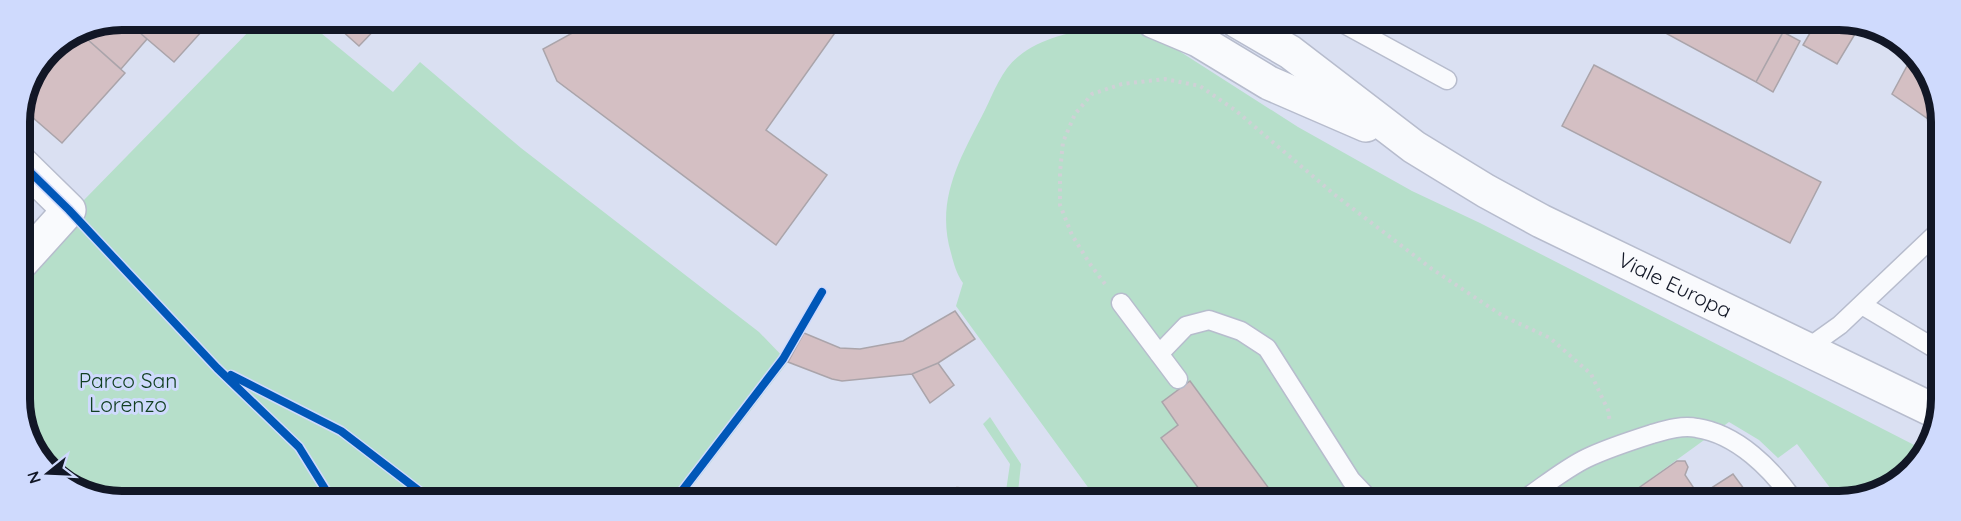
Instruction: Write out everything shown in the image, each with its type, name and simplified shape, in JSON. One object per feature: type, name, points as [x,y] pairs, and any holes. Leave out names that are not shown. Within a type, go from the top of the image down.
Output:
[{"type":"main road","name":"Viale Europa","points":[[1174,30],[1198,40],[1269,83],[1414,147]]},
{"type":"main road","name":"Viale Europa","points":[[1252,30],[1290,52],[1414,147],[1541,221],[1930,408]]},
{"type":"main road","points":[[30,172],[69,210],[30,253]]},
{"type":"lane","points":[[1355,30],[1447,80]]},
{"type":"lane","points":[[1805,350],[1840,325],[1931,240]]},
{"type":"lane","points":[[1121,303],[1178,379]]},
{"type":"lane","points":[[1862,305],[1931,346]]},
{"type":"lane","points":[[1159,354],[1186,326],[1209,320],[1241,331],[1267,348],[1352,480],[1362,491]]},
{"type":"lane","points":[[1537,491],[1586,458],[1615,446],[1672,428],[1697,428],[1723,436],[1747,450],[1779,479],[1787,491]]},
{"type":"path","points":[[1121,303],[1090,264],[1072,235],[1060,205],[1063,142],[1075,114],[1092,94],[1122,84],[1165,79],[1200,86],[1235,110],[1335,195],[1432,269],[1503,316],[1550,338],[1591,374],[1608,410],[1615,446]]},
{"type":"path","points":[[956,488],[971,491]]},
{"type":"green space","name":"Parco San Lorenzo","points":[[250,30],[275,30],[277,32],[280,30],[317,30],[393,92],[420,62],[521,148],[759,332],[788,362],[689,491],[122,491],[104,489],[78,479],[78,443],[41,443],[32,417],[30,256],[69,210],[84,200]]},
{"type":"green space","points":[[1122,30],[1139,33],[1176,49],[1298,127],[1412,191],[1480,223],[1918,447],[1900,468],[1885,479],[1863,488],[1845,491],[1832,491],[1797,444],[1778,458],[1759,440],[1729,422],[1634,491],[1271,491],[1190,381],[1162,402],[1178,425],[1202,491],[1091,491],[956,306],[963,283],[951,253],[946,214],[948,196],[959,162],[995,88],[1008,67],[1019,56],[1037,45],[1057,36],[1079,31]]},
{"type":"green space","points":[[990,417],[1021,464],[1018,491],[1006,491],[1010,464],[983,424]]},
{"type":"building","points":[[137,30],[147,39],[121,69],[86,38],[104,32]]},
{"type":"building","points":[[137,30],[203,30],[174,62]]},
{"type":"building","points":[[341,30],[374,30],[359,46]]},
{"type":"building","points":[[578,30],[837,30],[766,130],[827,175],[776,245],[557,81],[543,49]]},
{"type":"building","points":[[1660,30],[1784,30],[1756,82]]},
{"type":"building","points":[[1812,30],[1856,32],[1837,64],[1803,45]]},
{"type":"building","points":[[1783,32],[1800,41],[1773,92],[1756,82]]},
{"type":"building","points":[[86,38],[125,73],[62,143],[30,115],[32,104],[37,87],[57,57]]},
{"type":"building","points":[[1594,65],[1821,182],[1790,243],[1562,126]]},
{"type":"building","points":[[1907,66],[1914,70],[1924,87],[1931,121],[1892,94]]},
{"type":"building","points":[[955,311],[975,339],[938,363],[912,374],[842,381],[788,362],[804,333],[840,348],[860,349],[903,341]]},
{"type":"building","points":[[938,363],[954,385],[930,403],[912,374]]},
{"type":"building","points":[[1190,381],[1271,491],[1201,491],[1161,438],[1178,425],[1162,402]]},
{"type":"building","points":[[1677,461],[1685,461],[1688,467],[1685,475],[1696,491],[1634,491]]},
{"type":"building","points":[[1733,474],[1746,491],[1707,491]]},
{"type":"cycle path","points":[[30,172],[69,210],[217,368],[299,447],[326,491]]},
{"type":"cycle path","points":[[682,491],[783,359],[822,292]]},
{"type":"cycle path","points":[[231,375],[341,431],[419,491]]}]
